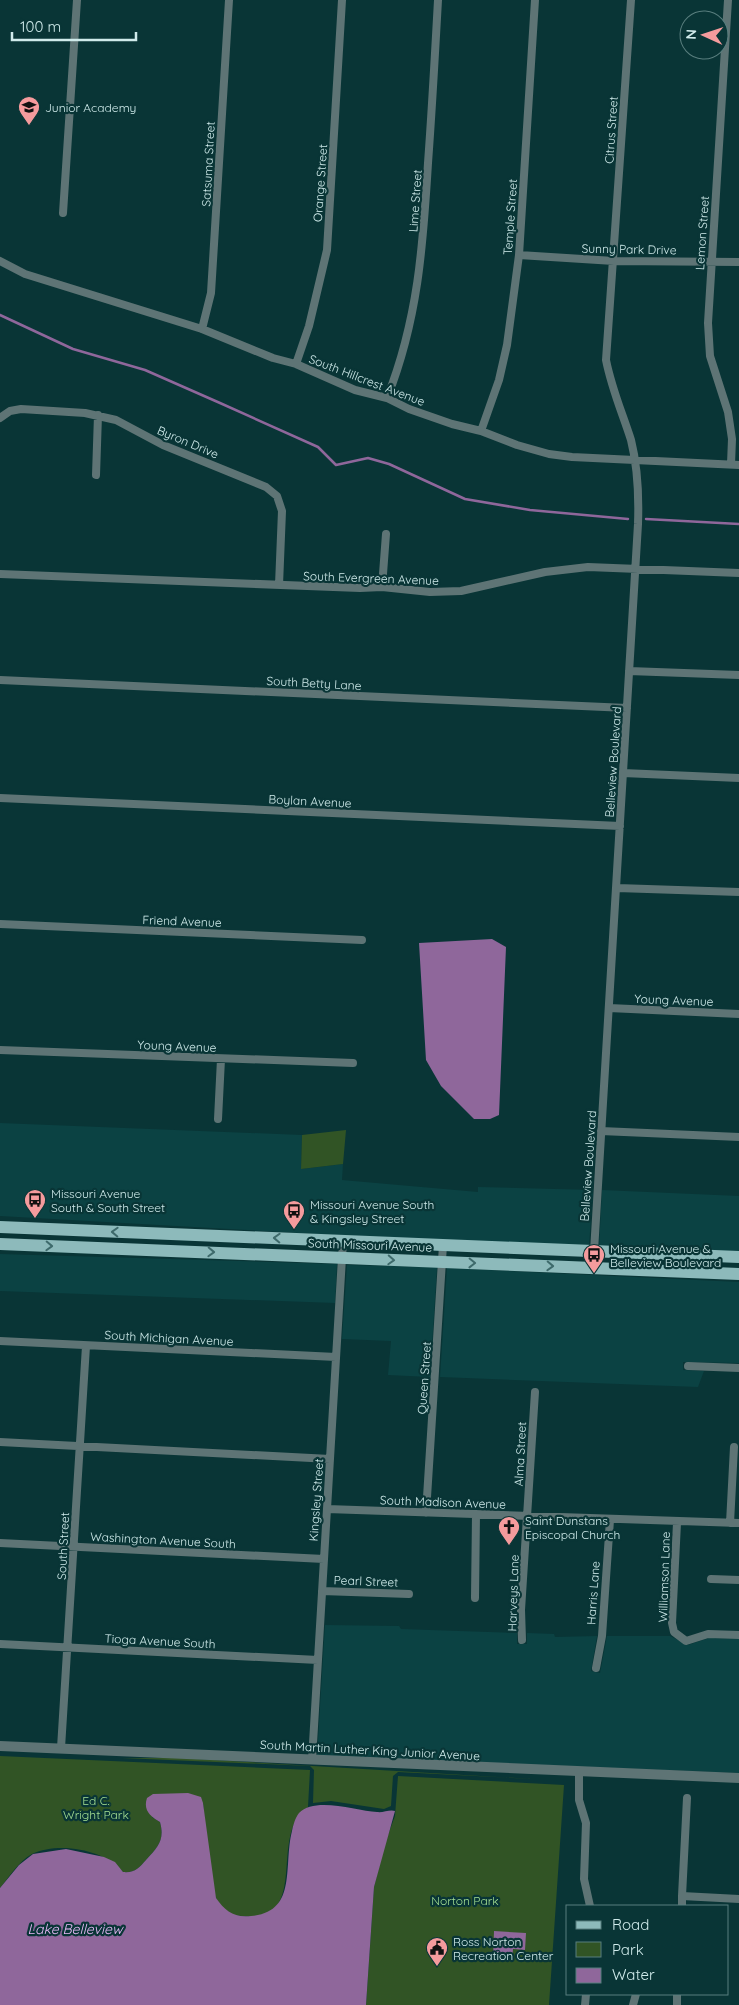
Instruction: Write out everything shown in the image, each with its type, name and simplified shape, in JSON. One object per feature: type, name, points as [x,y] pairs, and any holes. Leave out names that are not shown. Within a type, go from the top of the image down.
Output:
[{"type":"main road","name":"South Missouri Avenue","points":[[0,1227],[739,1257]]},
{"type":"main road","name":"South Missouri Avenue","points":[[0,1244],[739,1274]]},
{"type":"street","points":[[63,213],[77,0]]},
{"type":"street","name":"Satsuma Street","points":[[202,328],[211,293],[229,0]]},
{"type":"street","name":"Orange Street","points":[[296,364],[309,326],[327,250],[342,0]]},
{"type":"street","name":"Lime Street","points":[[387,398],[402,361],[411,328],[423,243],[438,0]]},
{"type":"street","name":"Temple Street","points":[[482,431],[500,380],[519,255],[535,0]]},
{"type":"street","name":"Citrus Street","points":[[614,261],[631,0]]},
{"type":"street","name":"Lemon Street","points":[[728,0],[708,322],[710,356],[728,412],[735,465]]},
{"type":"street","name":"Sunny Park Drive","points":[[519,255],[614,261],[739,262]]},
{"type":"street","name":"South Hillcrest Avenue","points":[[0,261],[25,274],[202,328],[273,358],[296,364],[355,390],[387,398],[409,410],[452,424],[482,431],[517,445],[549,454],[635,461],[735,465]]},
{"type":"street","name":"Belleview Boulevard","points":[[593,1268],[639,492],[631,440],[612,388],[606,360],[606,336],[614,261]]},
{"type":"street","name":"Byron Drive","points":[[0,418],[10,411],[21,409],[98,415],[116,420],[163,445],[272,490],[281,503],[282,511],[278,586]]},
{"type":"street","points":[[96,475],[98,415]]},
{"type":"street","points":[[382,587],[386,534]]},
{"type":"street","name":"South Evergreen Avenue","points":[[0,574],[278,586],[382,587],[430,592],[461,591],[545,572],[588,568],[739,573]]},
{"type":"street","points":[[629,671],[739,675]]},
{"type":"street","name":"South Betty Lane","points":[[0,680],[627,708]]},
{"type":"street","points":[[623,773],[739,778]]},
{"type":"street","name":"Boylan Avenue","points":[[0,798],[620,826]]},
{"type":"street","points":[[617,888],[739,892]]},
{"type":"street","name":"Friend Avenue","points":[[0,924],[362,940]]},
{"type":"street","name":"Young Avenue","points":[[609,1008],[739,1014]]},
{"type":"street","name":"Young Avenue","points":[[0,1050],[353,1063]]},
{"type":"street","points":[[218,1119],[221,1059]]},
{"type":"street","points":[[601,1131],[739,1137]]},
{"type":"street","name":"Kingsley Street","points":[[312,1760],[343,1241]]},
{"type":"street","name":"Queen Street","points":[[426,1513],[443,1245]]},
{"type":"street","name":"South Michigan Avenue","points":[[0,1341],[336,1357]]},
{"type":"street","name":"South Street","points":[[61,1748],[86,1346]]},
{"type":"street","points":[[688,1366],[739,1368]]},
{"type":"street","name":"Alma Street","points":[[528,1517],[535,1392]]},
{"type":"street","points":[[0,1442],[330,1459]]},
{"type":"street","points":[[730,1523],[734,1447]]},
{"type":"street","name":"South Madison Avenue","points":[[327,1509],[677,1523],[739,1523]]},
{"type":"street","points":[[474,1598],[476,1514]]},
{"type":"street","name":"Harveys Lane","points":[[522,1640],[521,1610],[528,1517]]},
{"type":"street","name":"Harris Lane","points":[[596,1668],[602,1636],[610,1520]]},
{"type":"street","name":"Williamson Lane","points":[[677,1523],[672,1623],[674,1632],[686,1641],[708,1634],[739,1635]]},
{"type":"street","name":"Washington Avenue South","points":[[0,1543],[324,1559]]},
{"type":"street","points":[[711,1579],[739,1580]]},
{"type":"street","name":"Pearl Street","points":[[322,1591],[409,1594]]},
{"type":"street","name":"Tioga Avenue South","points":[[0,1644],[318,1660]]},
{"type":"street","name":"South Martin Luther King Junior Avenue","points":[[0,1746],[739,1778]]},
{"type":"street","points":[[579,1772],[579,1800],[586,1823],[584,1879],[590,1905]]},
{"type":"street","points":[[682,1905],[687,1798]]},
{"type":"street","points":[[682,1896],[739,1899]]},
{"type":"shaded area","points":[[0,1123],[302,1135],[301,1169],[343,1164],[342,1180],[478,1192],[478,1187],[593,1190],[589,1246],[421,1240],[0,1216]]},
{"type":"shaded area","points":[[602,1190],[739,1196],[739,1252],[599,1247]]},
{"type":"shaded area","points":[[0,1254],[337,1264],[335,1303],[0,1291]]},
{"type":"shaded area","points":[[347,1265],[437,1267],[430,1377],[388,1375],[391,1341],[342,1339]]},
{"type":"shaded area","points":[[447,1268],[739,1282],[739,1363],[683,1362],[683,1370],[704,1371],[698,1387],[440,1377]]},
{"type":"shaded area","points":[[325,1625],[399,1626],[401,1629],[517,1633],[517,1644],[527,1644],[527,1633],[554,1634],[555,1637],[597,1636],[591,1671],[600,1673],[607,1636],[670,1636],[688,1645],[709,1638],[739,1639],[739,1773],[317,1756]]},
{"type":"green space","points":[[346,1130],[343,1164],[301,1169],[302,1135]]},
{"type":"green space","name":"Ed C. Wright Park","points":[[0,1756],[310,1770],[308,1807],[296,1820],[290,1838],[282,1895],[275,1908],[260,1916],[235,1915],[229,1913],[221,1906],[213,1889],[207,1852],[203,1803],[152,1817],[160,1822],[161,1839],[154,1851],[134,1871],[123,1872],[115,1864],[94,1853],[68,1848],[56,1848],[43,1850],[27,1857],[14,1869],[0,1888]]},
{"type":"green space","points":[[122,1758],[180,1758],[533,1779],[398,1772],[393,1776],[391,1806],[384,1809],[331,1801],[313,1803],[314,1770],[310,1766]]},
{"type":"green space","name":"Norton Park","points":[[398,1776],[564,1785],[549,2005],[366,2005],[374,1887],[385,1843],[395,1816]]},
{"type":"water","points":[[492,939],[506,947],[499,1115],[490,1119],[474,1119],[441,1086],[426,1060],[419,943]]},
{"type":"water","name":"Lake Belleview","points":[[188,1793],[201,1797],[203,1803],[216,1898],[230,1913],[240,1916],[266,1913],[276,1906],[282,1897],[286,1885],[292,1831],[299,1813],[306,1808],[325,1805],[377,1812],[395,1811],[374,1887],[366,2005],[0,2005],[0,1888],[19,1865],[33,1854],[66,1849],[104,1857],[115,1862],[123,1872],[134,1871],[154,1851],[162,1834],[160,1822],[148,1812],[146,1806],[147,1798],[153,1794]]},
{"type":"water","points":[[494,1931],[526,1933],[525,1950],[513,1949],[512,1961],[493,1960]]},
{"type":"waterway","points":[[0,315],[73,349],[145,370],[220,403],[318,447],[336,465],[368,458],[389,464],[465,499],[530,510],[628,519]]},
{"type":"waterway","points":[[646,519],[739,524]]},
{"type":"place","name":"Junior Academy","points":[[29,126]]},
{"type":"place","name":"Missouri Avenue South & South Street","points":[[35,1219]]},
{"type":"place","name":"Missouri Avenue South & Kingsley Street","points":[[294,1230]]},
{"type":"place","name":"Missouri Avenue & Belleview Boulevard","points":[[594,1274]]},
{"type":"place","name":"Saint Dunstans Episcopal Church","points":[[509,1546]]},
{"type":"place","name":"Ross Norton Recreation Center","points":[[437,1967]]}]
